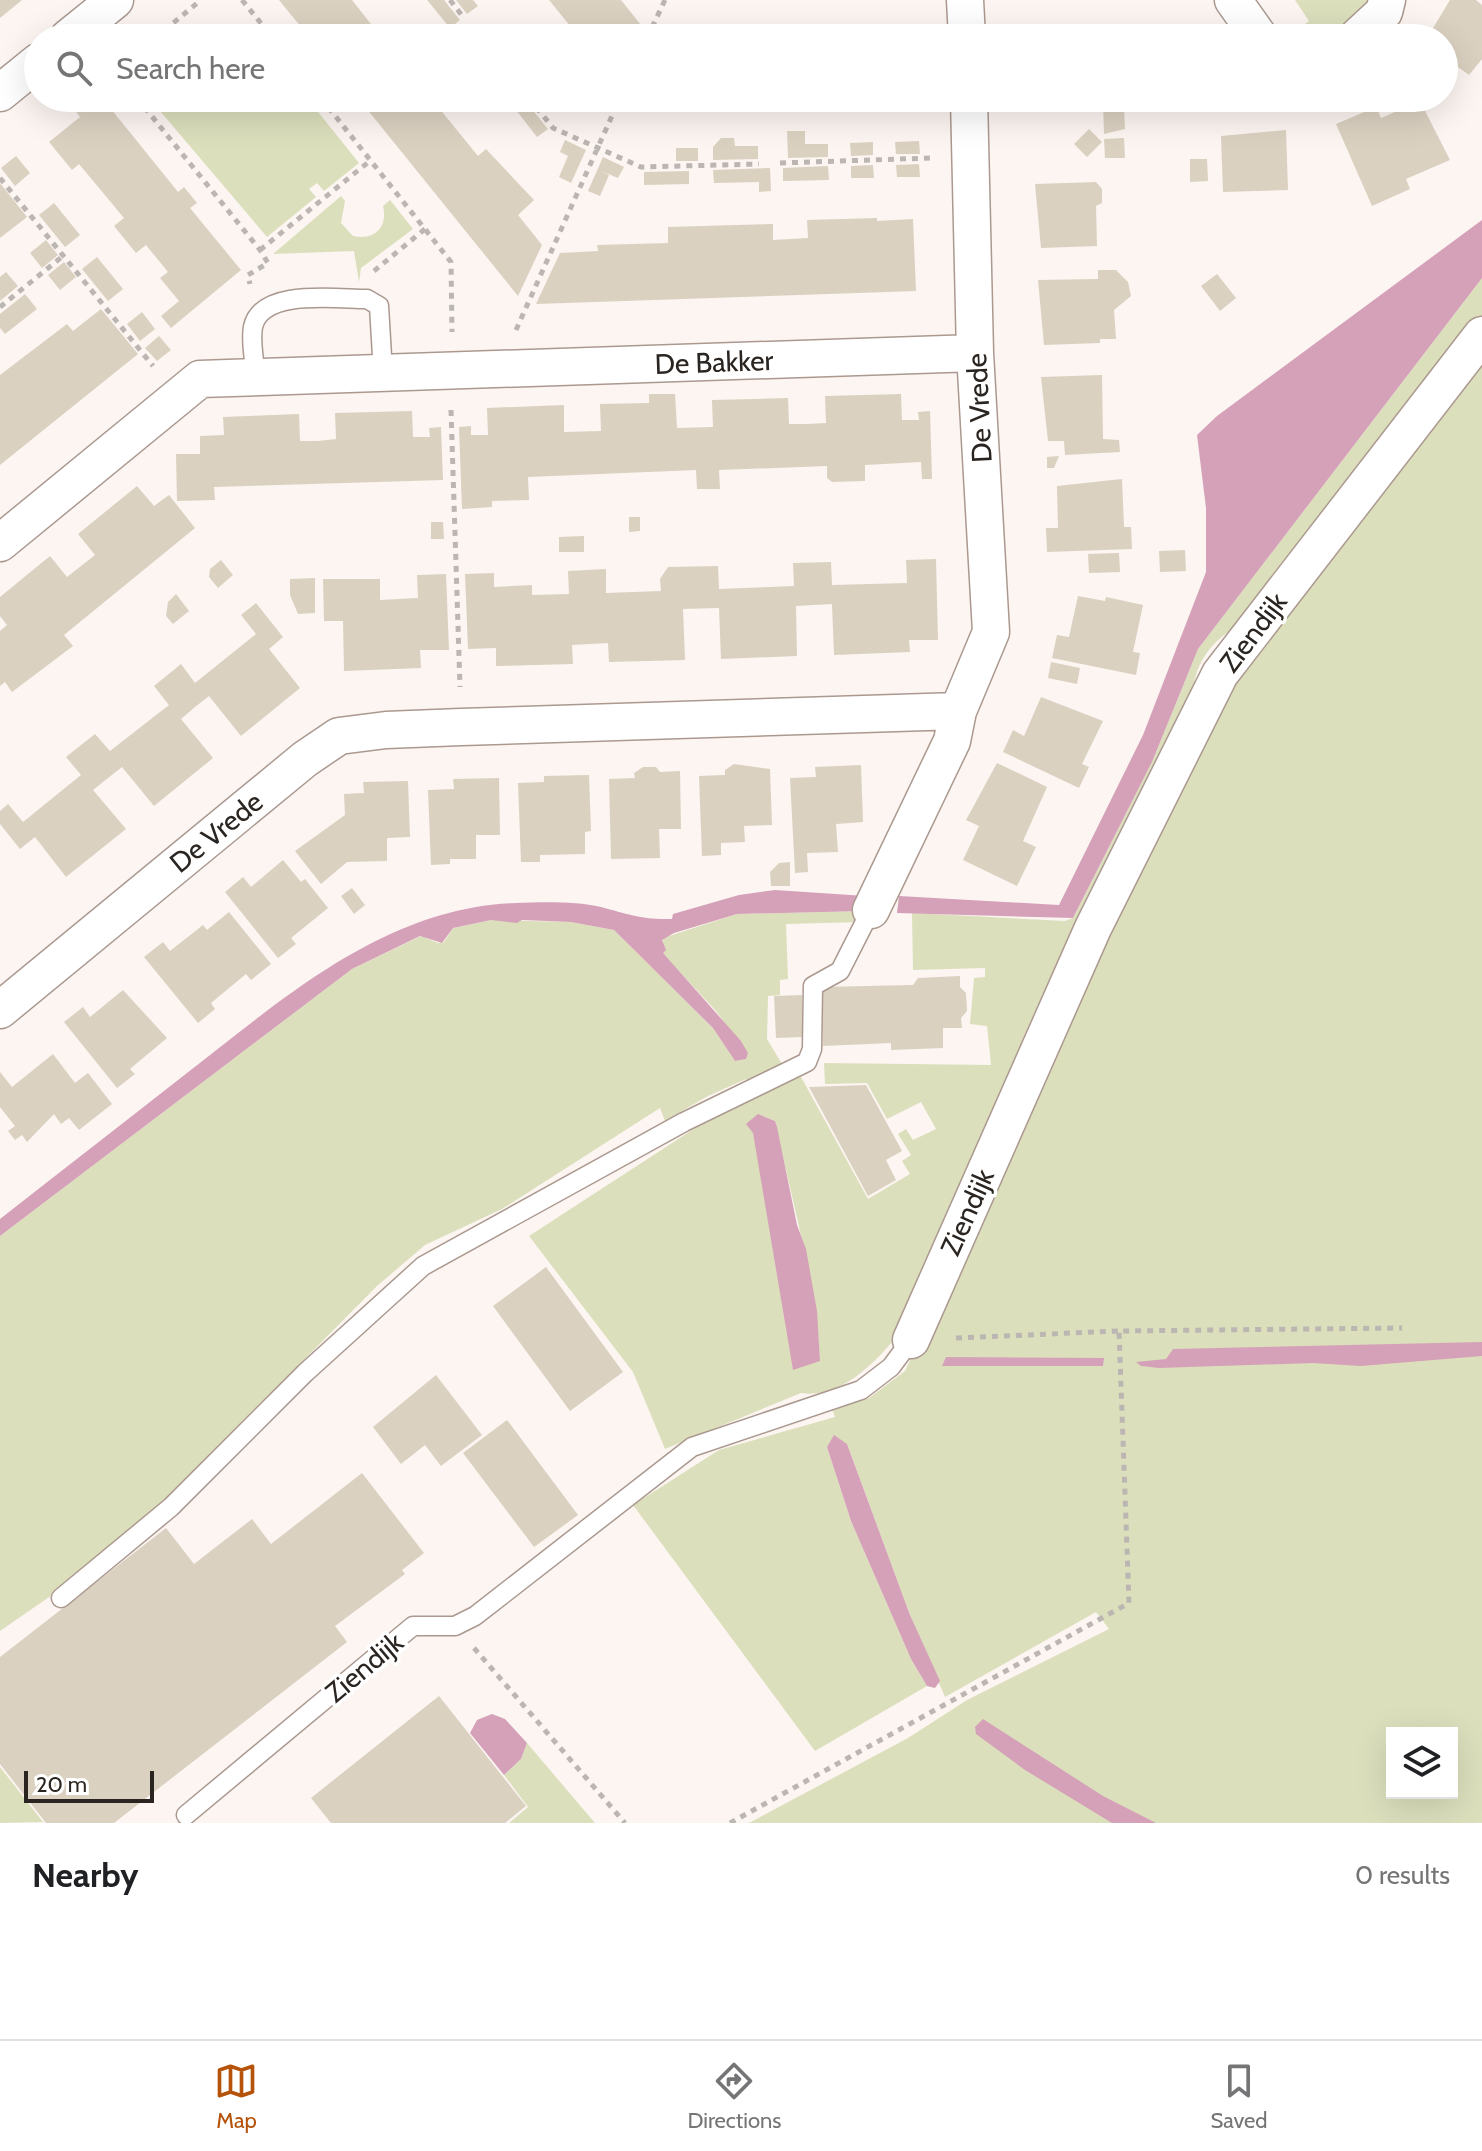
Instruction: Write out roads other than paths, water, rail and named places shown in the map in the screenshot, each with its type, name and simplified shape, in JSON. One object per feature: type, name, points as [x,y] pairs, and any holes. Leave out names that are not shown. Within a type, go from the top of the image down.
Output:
[{"type":"street","points":[[85,24],[115,0]]},
{"type":"street","points":[[965,0],[966,24]]},
{"type":"street","points":[[1233,0],[1250,24]]},
{"type":"street","points":[[1371,24],[1384,12],[1387,0]]},
{"type":"street","points":[[0,93],[24,73]]},
{"type":"street","name":"De Vrede","points":[[871,910],[952,741],[958,711],[991,632],[975,353],[969,112]]},
{"type":"street","name":"Ziendijk","points":[[911,1340],[1093,928],[1220,674],[1482,335]]},
{"type":"street","name":"De Bakker","points":[[0,543],[200,379],[975,353]]},
{"type":"street","name":"De Vrede","points":[[0,1010],[305,759],[339,736],[386,730],[958,711]]},
{"type":"lane","points":[[256,378],[253,327],[262,310],[281,300],[367,299],[379,306],[383,373]]},
{"type":"lane","points":[[61,1598],[171,1507],[305,1373],[423,1266],[684,1122],[807,1062],[812,1049],[813,986],[840,971],[871,910]]},
{"type":"lane","name":"Ziendijk","points":[[186,1815],[413,1626],[455,1626],[475,1616],[692,1447],[861,1390],[891,1367],[911,1340]]}]
